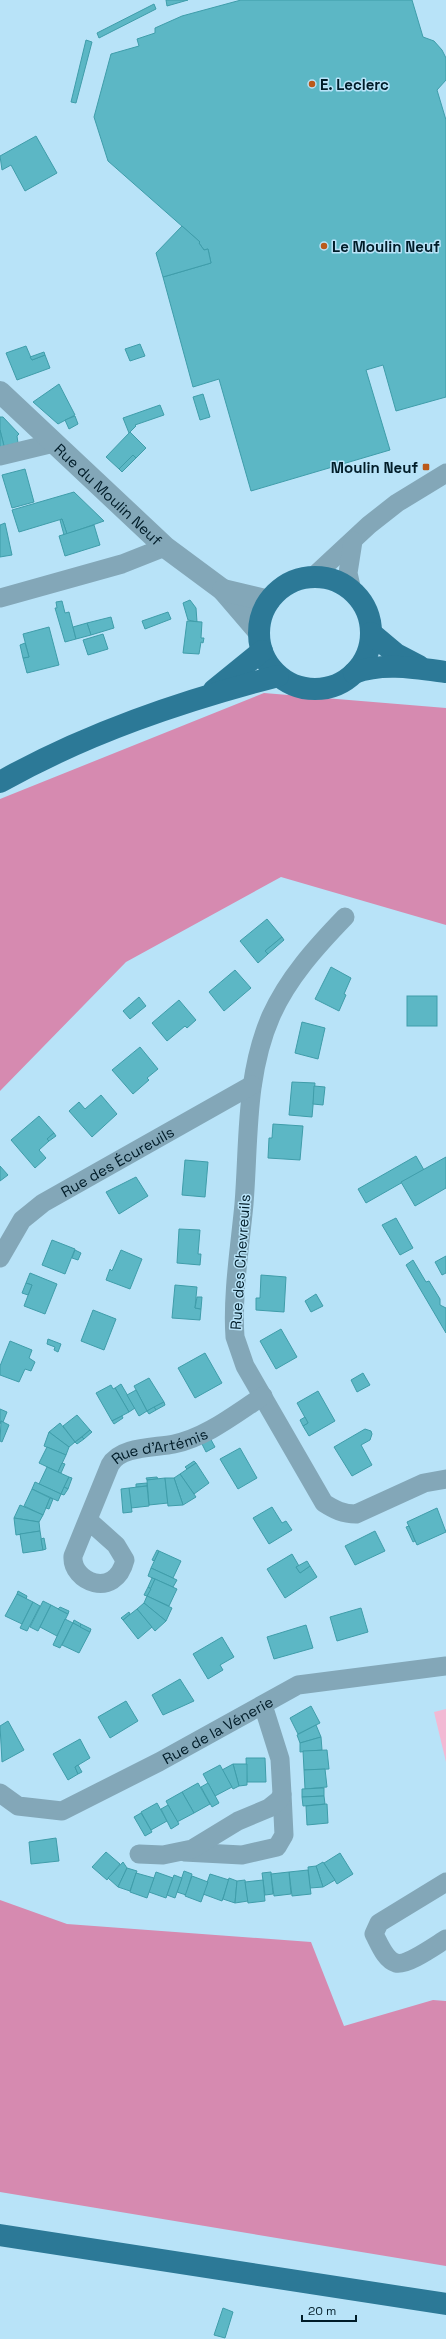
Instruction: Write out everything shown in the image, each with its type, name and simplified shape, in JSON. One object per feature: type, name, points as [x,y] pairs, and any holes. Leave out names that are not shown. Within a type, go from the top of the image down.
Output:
[{"type":"main road","points":[[313,577],[333,580],[352,591],[362,603],[369,617],[371,633],[369,648],[363,662],[354,673],[340,683],[308,689],[292,684],[278,676],[268,663],[260,641],[261,616],[269,601],[281,588],[291,583],[313,577]]},
{"type":"main road","points":[[371,633],[396,654],[436,670]]},
{"type":"main road","points":[[208,694],[260,641]]},
{"type":"main road","points":[[354,673],[368,668],[380,667],[436,670]]},
{"type":"main road","points":[[0,782],[49,755],[96,735],[208,694],[278,676]]},
{"type":"main road","points":[[0,2235],[446,2304]]},
{"type":"street","name":"Rue du Moulin Neuf","points":[[0,392],[165,547],[223,590],[260,641]]},
{"type":"street","points":[[0,456],[54,443]]},
{"type":"street","points":[[313,577],[398,503],[446,473]]},
{"type":"street","points":[[352,591],[348,573],[353,541]]},
{"type":"street","points":[[0,598],[122,564],[165,547]]},
{"type":"street","name":"Rue du Moulin Neuf","points":[[223,590],[269,601]]},
{"type":"street","name":"Rue des Chevreuils","points":[[344,917],[299,969],[283,995],[263,1037],[252,1085],[234,1326],[237,1350],[316,1492],[324,1503],[335,1511],[345,1514],[356,1514],[424,1483],[446,1480]]},
{"type":"street","name":"Rue des Écureuils","points":[[0,1258],[22,1220],[43,1203],[252,1085]]},
{"type":"street","name":"Rue d'Artémis","points":[[88,1520],[110,1465],[119,1455],[193,1439],[263,1396]]},
{"type":"street","name":"Rue de la Vénerie","points":[[0,1793],[18,1806],[62,1811],[159,1762],[298,1685],[446,1666]]},
{"type":"street","points":[[139,1854],[154,1855],[183,1852],[242,1855],[277,1847],[284,1835],[280,1759],[263,1705]]},
{"type":"street","points":[[183,1852],[238,1821],[269,1808],[275,1804],[282,1794]]},
{"type":"street","points":[[446,1882],[379,1923],[374,1934],[389,1959],[397,1964],[407,1962],[446,1939]]},
{"type":"shaded area","points":[[264,693],[446,708],[446,925],[281,877],[126,962],[0,1091],[0,799]]},
{"type":"shaded area","points":[[446,1709],[446,1762],[434,1712]]},
{"type":"shaded area","points":[[0,1900],[67,1924],[311,1942],[344,2026],[433,2000],[446,2001],[446,2266],[0,2192]]},
{"type":"building","points":[[166,0],[188,0],[167,6]]},
{"type":"building","name":"Le Moulin Neuf","points":[[241,0],[412,0],[423,37],[434,41],[442,50],[446,58],[446,80],[437,90],[446,120],[446,397],[396,411],[383,365],[366,370],[390,450],[251,491],[219,379],[193,387],[163,277],[211,263],[208,249],[204,250],[199,243],[200,242],[108,161],[94,117],[111,54],[139,46],[137,39],[155,33],[155,28],[182,16]]},
{"type":"building","points":[[154,4],[156,9],[99,38],[97,33]]},
{"type":"building","points":[[86,40],[92,42],[76,103],[71,102]]},
{"type":"building","points":[[36,136],[57,173],[25,191],[11,165],[2,170],[0,156]]},
{"type":"building","points":[[182,226],[200,242],[199,243],[204,250],[208,249],[211,263],[163,277],[156,253]]},
{"type":"building","points":[[140,344],[145,356],[130,361],[125,349]]},
{"type":"building","points":[[26,346],[32,360],[45,355],[50,368],[17,380],[6,353]]},
{"type":"building","points":[[44,352],[45,355],[32,360],[30,357]]},
{"type":"building","points":[[59,384],[75,415],[58,424],[33,402]]},
{"type":"building","points":[[203,394],[210,417],[200,420],[193,397]]},
{"type":"building","points":[[160,405],[164,415],[135,425],[136,426],[129,433],[123,418]]},
{"type":"building","points":[[75,416],[78,424],[69,429],[65,420]]},
{"type":"building","points":[[0,417],[3,417],[19,434],[17,436],[18,443],[4,446],[0,430]]},
{"type":"building","points":[[0,430],[4,446],[0,447]]},
{"type":"building","points":[[130,432],[146,448],[136,458],[133,455],[119,469],[106,457]]},
{"type":"building","points":[[133,455],[136,458],[122,472],[119,469]]},
{"type":"building","points":[[25,469],[34,502],[12,508],[2,475]]},
{"type":"building","points":[[74,492],[104,521],[67,534],[62,519],[19,532],[12,510]]},
{"type":"building","points":[[62,519],[67,534],[64,535],[60,520]]},
{"type":"building","points":[[5,523],[12,555],[0,557],[0,525]]},
{"type":"building","points":[[94,525],[100,545],[65,556],[59,536]]},
{"type":"building","points":[[190,600],[196,608],[197,622],[188,620],[183,603]]},
{"type":"building","points":[[62,601],[65,613],[69,612],[76,639],[65,642],[55,608],[57,608],[56,602]]},
{"type":"building","points":[[168,612],[171,619],[145,629],[142,621]]},
{"type":"building","points":[[111,617],[114,628],[91,635],[87,623]]},
{"type":"building","points":[[187,621],[202,622],[201,638],[204,638],[203,643],[201,642],[199,654],[183,653]]},
{"type":"building","points":[[87,623],[91,635],[76,639],[73,627]]},
{"type":"building","points":[[49,627],[59,665],[27,673],[23,658],[29,657],[23,634]]},
{"type":"building","points":[[103,634],[108,649],[88,655],[83,640]]},
{"type":"building","points":[[25,643],[29,657],[23,658],[20,645]]},
{"type":"building","points":[[267,919],[282,937],[265,951],[268,954],[258,963],[240,941]]},
{"type":"building","points":[[282,937],[284,940],[268,954],[265,951]]},
{"type":"building","points":[[331,967],[351,978],[339,1011],[315,999]]},
{"type":"building","points":[[235,970],[251,988],[224,1011],[209,992]]},
{"type":"building","points":[[407,996],[437,996],[437,1026],[407,1026]]},
{"type":"building","points":[[139,997],[146,1006],[130,1019],[123,1011]]},
{"type":"building","points":[[179,1000],[196,1020],[187,1028],[185,1026],[167,1041],[152,1023]]},
{"type":"building","points":[[302,1022],[325,1028],[318,1059],[295,1053]]},
{"type":"building","points":[[140,1047],[158,1069],[147,1078],[149,1080],[133,1094],[112,1070]]},
{"type":"building","points":[[292,1082],[315,1083],[312,1117],[289,1115]]},
{"type":"building","points":[[314,1086],[325,1087],[323,1105],[313,1104]]},
{"type":"building","points":[[101,1095],[117,1114],[92,1137],[69,1111],[79,1102],[85,1109]]},
{"type":"building","points":[[39,1116],[54,1133],[47,1139],[49,1141],[39,1150],[46,1158],[35,1168],[11,1140]]},
{"type":"building","points":[[273,1124],[303,1126],[300,1160],[268,1158],[269,1138],[272,1138]]},
{"type":"building","points":[[54,1133],[56,1136],[49,1141],[47,1139]]},
{"type":"building","points":[[416,1156],[424,1170],[366,1203],[358,1189]]},
{"type":"building","points":[[446,1157],[446,1188],[415,1206],[401,1182]]},
{"type":"building","points":[[185,1160],[208,1162],[205,1197],[182,1195]]},
{"type":"building","points":[[0,1166],[8,1175],[0,1181]]},
{"type":"building","points":[[136,1177],[148,1196],[119,1214],[106,1192]]},
{"type":"building","points":[[396,1218],[413,1248],[400,1255],[382,1225]]},
{"type":"building","points":[[179,1229],[200,1230],[198,1254],[201,1254],[200,1265],[177,1263]]},
{"type":"building","points":[[52,1240],[75,1249],[65,1274],[42,1265]]},
{"type":"building","points":[[75,1250],[81,1253],[78,1260],[72,1258]]},
{"type":"building","points":[[121,1250],[142,1259],[130,1289],[106,1280],[110,1269],[112,1271]]},
{"type":"building","points":[[446,1256],[446,1273],[442,1275],[435,1262]]},
{"type":"building","points":[[413,1260],[426,1282],[429,1281],[440,1299],[440,1305],[446,1308],[446,1333],[406,1265]]},
{"type":"building","points":[[30,1273],[57,1284],[45,1314],[24,1306],[32,1285],[26,1283]]},
{"type":"building","points":[[261,1275],[286,1277],[284,1312],[256,1310],[256,1298],[260,1298]]},
{"type":"building","points":[[26,1283],[32,1285],[28,1295],[22,1293]]},
{"type":"building","points":[[175,1285],[197,1287],[195,1308],[201,1309],[200,1320],[172,1318]]},
{"type":"building","points":[[316,1294],[323,1306],[311,1312],[305,1301]]},
{"type":"building","points":[[197,1297],[202,1297],[201,1309],[195,1308]]},
{"type":"building","points":[[93,1310],[116,1319],[104,1350],[81,1341]]},
{"type":"building","points":[[281,1329],[297,1357],[276,1369],[260,1341]]},
{"type":"building","points":[[48,1339],[61,1344],[58,1352],[54,1350],[55,1347],[47,1344]]},
{"type":"building","points":[[10,1341],[32,1350],[29,1358],[35,1362],[31,1371],[25,1369],[19,1382],[0,1375],[0,1366]]},
{"type":"building","points":[[205,1353],[222,1383],[195,1398],[178,1368]]},
{"type":"building","points":[[363,1373],[370,1385],[357,1392],[351,1380]]},
{"type":"building","points":[[149,1378],[164,1402],[147,1411],[134,1386]]},
{"type":"building","points":[[121,1384],[135,1408],[129,1412],[115,1388]]},
{"type":"building","points":[[111,1385],[113,1389],[115,1388],[129,1412],[112,1421],[96,1393]]},
{"type":"building","points":[[136,1390],[147,1411],[139,1416],[127,1395]]},
{"type":"building","points":[[318,1391],[335,1421],[309,1436],[303,1426],[308,1423],[297,1403]]},
{"type":"building","points":[[164,1402],[165,1405],[156,1410],[154,1407]]},
{"type":"building","points":[[154,1407],[156,1410],[149,1414],[147,1411]]},
{"type":"building","points":[[0,1409],[7,1412],[3,1422],[1,1421],[0,1424]]},
{"type":"building","points":[[77,1415],[90,1430],[75,1442],[63,1426]]},
{"type":"building","points":[[122,1416],[123,1418],[114,1424],[112,1421]]},
{"type":"building","points":[[305,1417],[308,1423],[303,1426],[300,1420]]},
{"type":"building","points":[[1,1421],[9,1425],[2,1442],[0,1441]]},
{"type":"building","points":[[60,1423],[75,1442],[69,1447],[49,1432]]},
{"type":"building","points":[[365,1429],[371,1431],[372,1434],[370,1440],[361,1445],[372,1465],[352,1476],[334,1447]]},
{"type":"building","points":[[90,1430],[92,1432],[84,1439],[82,1437]]},
{"type":"building","points":[[49,1432],[69,1447],[66,1455],[44,1446]]},
{"type":"building","points":[[82,1437],[84,1439],[77,1444],[75,1442]]},
{"type":"building","points":[[210,1438],[215,1447],[206,1452],[201,1442]]},
{"type":"building","points":[[47,1447],[66,1455],[58,1472],[39,1463]]},
{"type":"building","points":[[240,1448],[257,1478],[238,1489],[220,1459]]},
{"type":"building","points":[[194,1461],[196,1463],[187,1469],[185,1467]]},
{"type":"building","points":[[62,1463],[65,1464],[61,1473],[58,1472]]},
{"type":"building","points":[[196,1463],[209,1483],[194,1494],[180,1474]]},
{"type":"building","points":[[47,1467],[69,1477],[61,1494],[39,1484]]},
{"type":"building","points":[[180,1474],[196,1497],[183,1505],[174,1478]]},
{"type":"building","points":[[69,1477],[72,1478],[68,1489],[64,1487]]},
{"type":"building","points":[[157,1477],[158,1479],[147,1480],[146,1478]]},
{"type":"building","points":[[165,1478],[168,1503],[149,1505],[147,1480]]},
{"type":"building","points":[[165,1478],[174,1478],[183,1505],[168,1506]]},
{"type":"building","points":[[35,1482],[61,1494],[58,1501],[32,1489]]},
{"type":"building","points":[[147,1483],[147,1486],[136,1487],[136,1484]]},
{"type":"building","points":[[147,1486],[149,1506],[131,1508],[129,1488]]},
{"type":"building","points":[[64,1487],[68,1489],[64,1495],[61,1494]]},
{"type":"building","points":[[129,1488],[132,1512],[123,1513],[121,1489]]},
{"type":"building","points":[[32,1489],[50,1498],[43,1515],[24,1506]]},
{"type":"building","points":[[50,1498],[53,1499],[49,1509],[46,1508]]},
{"type":"building","points":[[20,1505],[43,1515],[39,1522],[14,1518]]},
{"type":"building","points":[[272,1507],[282,1523],[286,1521],[292,1530],[269,1544],[253,1518]]},
{"type":"building","points":[[437,1508],[446,1532],[417,1545],[407,1522]]},
{"type":"building","points":[[14,1518],[39,1522],[40,1531],[16,1535]]},
{"type":"building","points":[[409,1526],[415,1541],[413,1542],[406,1527]]},
{"type":"building","points":[[40,1531],[43,1550],[23,1553],[20,1534]]},
{"type":"building","points":[[375,1531],[385,1551],[355,1565],[345,1546]]},
{"type":"building","points":[[44,1538],[46,1549],[43,1550],[41,1539]]},
{"type":"building","points":[[157,1550],[159,1551],[155,1561],[152,1560]]},
{"type":"building","points":[[159,1551],[181,1561],[173,1578],[151,1568]]},
{"type":"building","points":[[292,1554],[299,1566],[296,1567],[300,1573],[310,1566],[317,1577],[285,1598],[267,1569]]},
{"type":"building","points":[[307,1561],[310,1566],[300,1573],[296,1567]]},
{"type":"building","points":[[151,1568],[177,1580],[173,1587],[148,1576]]},
{"type":"building","points":[[152,1578],[155,1579],[151,1589],[148,1587]]},
{"type":"building","points":[[155,1579],[177,1589],[169,1606],[147,1596]]},
{"type":"building","points":[[148,1587],[151,1589],[147,1596],[144,1595]]},
{"type":"building","points":[[18,1591],[27,1596],[26,1599],[17,1594]]},
{"type":"building","points":[[17,1594],[33,1602],[22,1624],[5,1616]]},
{"type":"building","points":[[147,1596],[172,1608],[166,1621],[144,1603]]},
{"type":"building","points":[[43,1601],[51,1605],[38,1631],[30,1627]]},
{"type":"building","points":[[33,1602],[40,1606],[27,1631],[20,1628]]},
{"type":"building","points":[[144,1603],[166,1621],[155,1631],[137,1609]]},
{"type":"building","points":[[51,1605],[68,1614],[57,1636],[40,1627]]},
{"type":"building","points":[[60,1607],[69,1611],[68,1614],[58,1609]]},
{"type":"building","points":[[361,1608],[368,1632],[337,1641],[330,1617]]},
{"type":"building","points":[[137,1609],[152,1627],[138,1639],[123,1620]]},
{"type":"building","points":[[129,1612],[130,1614],[123,1620],[121,1618]]},
{"type":"building","points":[[65,1619],[73,1623],[60,1648],[53,1645]]},
{"type":"building","points":[[74,1620],[81,1624],[80,1627],[73,1623]]},
{"type":"building","points":[[73,1623],[90,1632],[79,1653],[62,1645]]},
{"type":"building","points":[[81,1624],[91,1629],[90,1632],[80,1627]]},
{"type":"building","points":[[306,1625],[313,1648],[274,1659],[267,1637]]},
{"type":"building","points":[[222,1637],[234,1657],[220,1665],[223,1670],[208,1679],[193,1654]]},
{"type":"building","points":[[180,1679],[194,1701],[163,1715],[152,1695]]},
{"type":"building","points":[[126,1701],[138,1721],[110,1738],[98,1717]]},
{"type":"building","points":[[311,1706],[320,1723],[298,1734],[290,1718]]},
{"type":"building","points":[[8,1721],[24,1750],[2,1762],[0,1726]]},
{"type":"building","points":[[316,1725],[321,1737],[300,1743],[297,1735]]},
{"type":"building","points":[[321,1737],[322,1750],[300,1752],[300,1743]]},
{"type":"building","points":[[80,1739],[90,1758],[75,1767],[78,1774],[68,1780],[53,1754]]},
{"type":"building","points":[[327,1750],[329,1769],[304,1770],[303,1751]]},
{"type":"building","points":[[246,1758],[265,1758],[266,1782],[247,1782]]},
{"type":"building","points":[[233,1764],[247,1764],[247,1785],[239,1786]]},
{"type":"building","points":[[233,1764],[239,1786],[233,1789],[222,1770]]},
{"type":"building","points":[[78,1765],[82,1772],[78,1774],[75,1767]]},
{"type":"building","points":[[220,1765],[232,1787],[215,1796],[203,1774]]},
{"type":"building","points":[[325,1769],[327,1787],[305,1789],[304,1770]]},
{"type":"building","points":[[198,1783],[210,1804],[194,1813],[182,1792]]},
{"type":"building","points":[[208,1783],[219,1803],[212,1807],[201,1787]]},
{"type":"building","points":[[324,1788],[324,1796],[302,1797],[302,1789]]},
{"type":"building","points":[[182,1792],[194,1813],[177,1822],[166,1801]]},
{"type":"building","points":[[324,1796],[325,1804],[303,1806],[302,1797]]},
{"type":"building","points":[[157,1803],[167,1821],[151,1830],[141,1812]]},
{"type":"building","points":[[327,1804],[328,1823],[307,1825],[306,1806]]},
{"type":"building","points":[[168,1805],[179,1824],[171,1829],[161,1809]]},
{"type":"building","points":[[141,1813],[152,1832],[145,1836],[134,1817]]},
{"type":"building","points":[[56,1838],[59,1861],[31,1864],[29,1842]]},
{"type":"building","points":[[106,1852],[120,1864],[107,1880],[92,1867]]},
{"type":"building","points":[[340,1853],[353,1874],[337,1884],[324,1863]]},
{"type":"building","points":[[123,1862],[127,1868],[118,1887],[108,1878]]},
{"type":"building","points":[[323,1862],[335,1880],[323,1887],[316,1866]]},
{"type":"building","points":[[316,1866],[323,1887],[310,1888],[308,1867]]},
{"type":"building","points":[[127,1868],[137,1871],[130,1891],[118,1887]]},
{"type":"building","points":[[308,1870],[311,1894],[292,1896],[289,1872]]},
{"type":"building","points":[[184,1871],[192,1874],[186,1895],[177,1892]]},
{"type":"building","points":[[156,1872],[173,1878],[166,1898],[149,1892]]},
{"type":"building","points":[[271,1872],[273,1894],[265,1895],[262,1873]]},
{"type":"building","points":[[289,1872],[291,1894],[274,1896],[271,1874]]},
{"type":"building","points":[[136,1873],[154,1878],[147,1898],[130,1892]]},
{"type":"building","points":[[210,1874],[229,1880],[222,1901],[203,1894]]},
{"type":"building","points":[[174,1875],[182,1878],[175,1898],[167,1895]]},
{"type":"building","points":[[192,1876],[208,1882],[201,1902],[185,1896]]},
{"type":"building","points":[[229,1878],[237,1881],[235,1903],[223,1899]]},
{"type":"building","points":[[245,1880],[248,1901],[235,1903],[237,1881]]},
{"type":"building","points":[[263,1880],[265,1901],[248,1903],[245,1882]]},
{"type":"building","points":[[223,2308],[233,2312],[225,2338],[214,2335]]},
{"type":"place","name":"E. Leclerc","points":[[312,84]]},
{"type":"place","name":"Le Moulin Neuf","points":[[324,246]]},
{"type":"place","name":"Moulin Neuf","points":[[426,467]]}]
